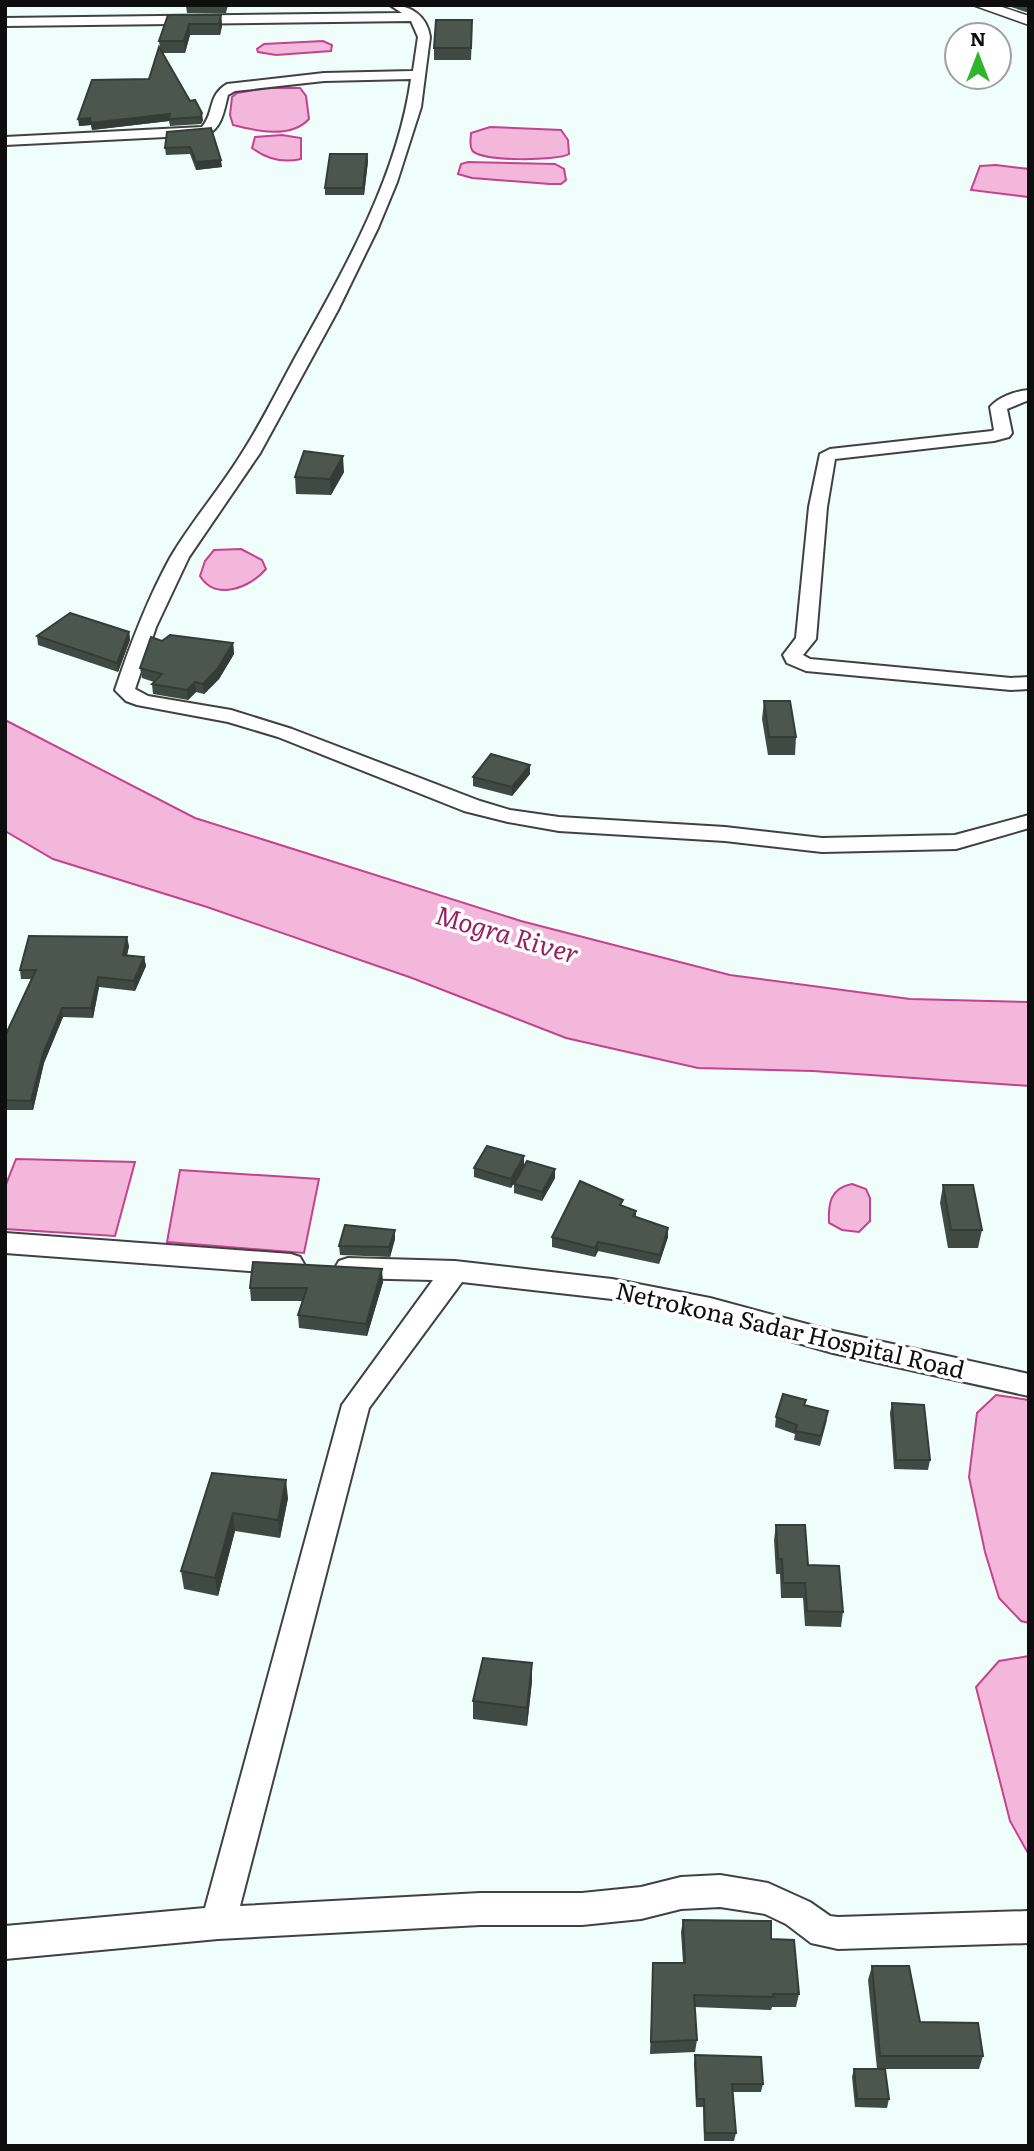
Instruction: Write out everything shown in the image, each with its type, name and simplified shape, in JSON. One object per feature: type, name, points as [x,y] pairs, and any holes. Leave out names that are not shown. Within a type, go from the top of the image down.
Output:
[{"type":"street","points":[[396,5],[413,16],[424,29],[414,107],[372,228],[251,453],[180,557],[146,627],[125,690],[144,701],[231,716],[274,729],[472,806],[508,816],[559,824],[725,834],[822,845],[956,842],[1029,821]]},
{"type":"street","points":[[979,5],[1029,21]]},
{"type":"street","points":[[5,22],[413,16]]},
{"type":"street","points":[[5,141],[206,131],[213,123],[222,93],[232,88],[324,77],[419,75]]},
{"type":"street","points":[[1029,395],[1019,396],[998,407],[1003,433],[994,436],[830,454],[826,458],[827,471],[816,512],[818,523],[806,639],[793,655],[794,659],[806,665],[1011,684],[1029,683]]},
{"type":"street","name":"Netrokona Sadar Hospital Road","points":[[5,1243],[321,1267],[455,1271],[612,1289],[698,1306],[834,1342],[1029,1385]]},
{"type":"street","points":[[218,1923],[356,1405],[455,1271]]},
{"type":"street","points":[[5,1943],[218,1923],[480,1909],[582,1909],[720,1891],[768,1899],[798,1913],[823,1931],[838,1933],[1029,1927]]},
{"type":"water","points":[[323,41],[332,45],[331,51],[276,55],[258,52],[257,49],[264,44]]},
{"type":"water","points":[[266,88],[300,88],[306,96],[309,119],[293,129],[273,132],[233,125],[230,115],[232,97],[237,93]]},
{"type":"water","points":[[490,127],[561,130],[568,140],[569,154],[519,159],[477,154],[471,148],[471,133]]},
{"type":"water","points":[[282,135],[301,138],[301,159],[276,159],[252,148],[255,137]]},
{"type":"water","points":[[461,164],[555,164],[564,169],[566,180],[561,184],[550,184],[472,178],[458,174]]},
{"type":"water","points":[[980,166],[1029,169],[1029,197],[971,190]]},
{"type":"water","points":[[241,549],[262,560],[266,569],[260,576],[243,586],[224,590],[207,584],[200,576],[205,561],[214,550]]},
{"type":"water","name":"Mogra River","points":[[5,720],[195,818],[521,921],[730,975],[910,999],[1029,1002],[1029,1086],[813,1071],[698,1068],[566,1038],[412,978],[207,907],[53,859],[5,831]]},
{"type":"water","points":[[16,1159],[135,1162],[115,1236],[5,1229],[5,1187]]},
{"type":"water","points":[[180,1170],[319,1179],[304,1253],[167,1242]]},
{"type":"water","points":[[852,1184],[866,1189],[870,1198],[870,1221],[859,1232],[842,1230],[829,1223],[832,1198],[839,1189]]},
{"type":"water","points":[[996,1395],[1029,1400],[1029,1623],[1021,1621],[999,1598],[985,1552],[969,1477],[977,1413]]},
{"type":"water","points":[[1029,1656],[1029,1855],[1010,1821],[976,1687],[999,1661]]},
{"type":"building","points":[[168,15],[221,15],[219,24],[189,24],[184,41],[159,41]]},
{"type":"building","points":[[436,20],[472,20],[471,48],[434,48]]},
{"type":"building","points":[[159,47],[190,101],[195,100],[202,113],[200,117],[169,119],[170,114],[91,123],[90,118],[78,119],[92,80],[149,79]]},
{"type":"building","points":[[211,128],[221,160],[196,162],[190,147],[165,148],[167,132]]},
{"type":"building","points":[[330,154],[367,154],[363,188],[325,188]]},
{"type":"building","points":[[304,451],[343,456],[330,479],[295,477]]},
{"type":"building","points":[[70,613],[129,632],[117,663],[37,636]]},
{"type":"building","points":[[170,635],[233,643],[218,668],[203,684],[195,682],[187,690],[152,684],[162,674],[140,668],[151,637],[162,641]]},
{"type":"building","points":[[764,701],[790,701],[796,737],[769,737]]},
{"type":"building","points":[[491,754],[530,765],[512,787],[473,777]]},
{"type":"building","points":[[29,936],[127,937],[123,955],[144,957],[134,981],[98,977],[91,1008],[62,1008],[43,1054],[31,1101],[5,1100],[5,1036],[36,970],[20,970]]},
{"type":"building","points":[[487,1146],[524,1156],[511,1179],[474,1168]]},
{"type":"building","points":[[527,1161],[555,1169],[542,1192],[514,1184]]},
{"type":"building","points":[[580,1181],[623,1200],[620,1205],[636,1211],[633,1216],[668,1228],[660,1255],[598,1242],[595,1248],[552,1237]]},
{"type":"building","points":[[943,1185],[973,1185],[982,1230],[951,1230]]},
{"type":"building","points":[[345,1225],[395,1230],[389,1247],[339,1246]]},
{"type":"building","points":[[253,1262],[382,1269],[366,1324],[298,1315],[307,1288],[250,1288]]},
{"type":"building","points":[[783,1394],[806,1400],[804,1405],[828,1411],[821,1436],[795,1431],[797,1425],[776,1417]]},
{"type":"building","points":[[892,1403],[924,1405],[930,1460],[896,1460]]},
{"type":"building","points":[[212,1473],[286,1480],[278,1520],[233,1513],[215,1578],[181,1571]]},
{"type":"building","points":[[776,1525],[805,1525],[808,1565],[839,1566],[843,1612],[807,1611],[805,1583],[783,1583]]},
{"type":"building","points":[[483,1658],[532,1663],[527,1708],[473,1701]]},
{"type":"building","points":[[683,1920],[771,1921],[771,1939],[794,1940],[799,1994],[773,1994],[774,1997],[694,1995],[697,2040],[651,2042],[653,1963],[685,1963]]},
{"type":"building","points":[[872,1966],[909,1966],[920,2022],[978,2023],[983,2056],[880,2056]]},
{"type":"building","points":[[695,2055],[761,2057],[763,2084],[732,2084],[736,2133],[705,2133],[704,2099],[697,2099]]},
{"type":"building","points":[[854,2069],[885,2069],[889,2099],[857,2099]]}]
